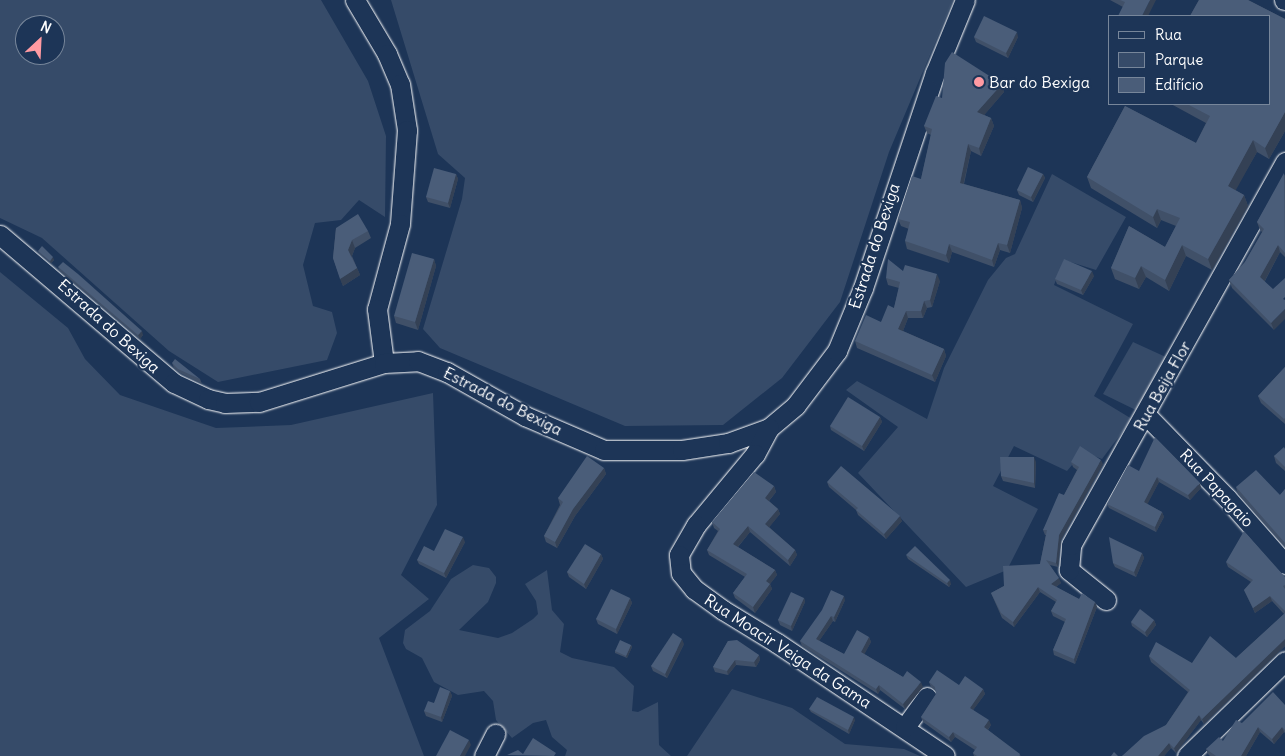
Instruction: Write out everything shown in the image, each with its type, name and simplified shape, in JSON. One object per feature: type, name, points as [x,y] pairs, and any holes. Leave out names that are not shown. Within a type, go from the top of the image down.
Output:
[{"type":"street","points":[[355,0],[387,54],[400,84],[407,130],[400,224],[377,309],[384,363]]},
{"type":"street","name":"Estrada do Bexiga","points":[[0,235],[174,383],[208,399],[225,403],[259,402],[384,363],[418,361],[447,372],[525,416],[604,450],[639,452],[682,450],[728,443],[769,428],[796,405],[837,351],[863,288],[935,73],[965,0]]},
{"type":"street","name":"Rua Beija Flor","points":[[1106,600],[1069,570],[1071,545],[1146,415],[1285,164]]},
{"type":"street","name":"Rua Papagaio","points":[[1146,415],[1227,498],[1285,564]]},
{"type":"street","name":"Rua Moacir Veiga da Gama","points":[[769,428],[755,454],[696,525],[679,555],[680,573],[694,589],[723,610],[905,727],[945,756]]},
{"type":"street","points":[[1187,756],[1285,662]]},
{"type":"street","points":[[905,727],[928,697]]},
{"type":"street","points":[[484,756],[495,734]]},
{"type":"green space","points":[[0,0],[321,0],[368,81],[386,136],[385,217],[359,200],[341,220],[315,223],[303,265],[313,306],[332,312],[337,333],[327,360],[218,382],[169,351],[42,238],[0,218]]},
{"type":"green space","points":[[391,0],[953,0],[889,152],[840,302],[782,378],[723,425],[625,426],[440,348],[423,329],[462,199],[465,178],[438,154]]},
{"type":"green space","points":[[1052,174],[1126,217],[1096,270],[1064,260],[1054,285],[1133,324],[1094,396],[1132,419],[1102,459],[1083,452],[1067,471],[1014,446],[993,486],[1038,509],[1007,570],[966,587],[858,473],[898,427],[846,390],[857,381],[927,419],[944,368],[988,280],[1006,258],[1015,254]]},
{"type":"green space","points":[[0,272],[68,328],[85,359],[120,395],[216,428],[291,425],[433,393],[437,505],[401,575],[429,599],[379,638],[424,756],[0,756]]},
{"type":"green space","points":[[1133,342],[1168,358],[1146,415],[1103,394]]},
{"type":"green space","points":[[473,565],[489,568],[496,577],[496,583],[488,602],[459,630],[498,638],[512,633],[533,619],[538,614],[536,601],[525,584],[547,570],[552,610],[564,624],[560,652],[572,658],[614,667],[634,686],[632,711],[638,712],[658,702],[659,745],[671,756],[565,756],[567,750],[552,737],[546,720],[533,723],[512,738],[496,720],[493,701],[484,691],[458,695],[434,682],[422,658],[406,649],[403,643],[405,630],[430,611],[451,579]]},
{"type":"green space","points":[[732,689],[792,708],[845,744],[904,749],[920,756],[687,756]]},
{"type":"building","points":[[1120,0],[1150,0],[1142,15],[1118,15],[1125,2]]},
{"type":"building","points":[[1199,0],[1248,0],[1285,19],[1285,112],[1265,148],[1253,140],[1228,186],[1244,195],[1208,259],[1182,245],[1165,280],[1141,266],[1135,278],[1111,268],[1129,226],[1165,247],[1180,218],[1157,209],[1153,217],[1087,177],[1125,106],[1196,143],[1210,116],[1189,105],[1270,105],[1270,15],[1191,15]]},
{"type":"building","points":[[984,16],[1017,32],[1006,53],[974,37]]},
{"type":"building","points":[[952,52],[1002,84],[977,112],[991,118],[979,148],[968,144],[960,183],[1020,200],[1007,245],[998,243],[992,260],[949,244],[946,255],[905,241],[910,222],[898,219],[912,176],[921,179],[932,129],[924,126],[936,96],[942,98],[945,63]]},
{"type":"building","points":[[1028,167],[1043,174],[1031,197],[1017,190]]},
{"type":"building","points":[[434,168],[456,174],[448,203],[426,197]]},
{"type":"building","points":[[1284,173],[1285,253],[1278,245],[1260,277],[1273,289],[1285,278],[1285,297],[1283,299],[1285,300],[1285,309],[1271,323],[1229,280],[1245,262],[1264,229],[1257,222]]},
{"type":"building","points":[[358,214],[368,231],[352,240],[348,250],[357,268],[340,279],[333,258],[336,228]]},
{"type":"building","points":[[42,246],[53,257],[50,261],[38,251]]},
{"type":"building","points":[[412,253],[434,259],[415,322],[394,316]]},
{"type":"building","points":[[888,259],[903,271],[905,265],[937,274],[930,300],[924,301],[921,311],[906,311],[898,329],[944,349],[932,375],[855,341],[866,315],[881,322],[888,305],[894,308],[900,282],[886,278]]},
{"type":"building","points":[[1064,259],[1092,271],[1081,290],[1055,279]]},
{"type":"building","points":[[63,262],[142,331],[138,335],[58,267]]},
{"type":"building","points":[[175,359],[200,379],[178,369],[172,363]]},
{"type":"building","points":[[1285,367],[1285,418],[1284,419],[1258,396]]},
{"type":"building","points":[[848,397],[880,417],[862,446],[830,426]]},
{"type":"building","points":[[1155,437],[1200,483],[1188,495],[1157,477],[1144,502],[1162,512],[1155,527],[1107,504],[1128,465],[1139,471]]},
{"type":"building","points":[[1080,446],[1101,460],[1059,535],[1056,563],[1046,560],[1059,578],[1051,584],[1079,599],[1082,593],[1095,602],[1074,659],[1053,650],[1066,619],[1051,611],[1057,600],[1038,587],[1013,622],[1001,613],[991,593],[1004,586],[1003,566],[1040,564],[1047,530],[1043,530],[1059,493],[1064,495],[1079,467],[1071,462]]},
{"type":"building","points":[[1284,447],[1285,449],[1285,467],[1274,456]]},
{"type":"building","points":[[587,456],[604,468],[573,509],[555,542],[544,536],[563,502],[558,498]]},
{"type":"building","points":[[1000,457],[1034,457],[1034,483],[1001,476]]},
{"type":"building","points":[[841,466],[900,516],[884,534],[856,510],[858,508],[827,482]]},
{"type":"building","points":[[1256,470],[1280,495],[1285,489],[1285,543],[1236,487]]},
{"type":"building","points":[[754,472],[774,486],[765,498],[778,509],[765,524],[795,550],[788,560],[748,526],[733,544],[775,570],[766,581],[770,584],[753,607],[733,593],[747,574],[707,550],[720,529],[712,522]]},
{"type":"building","points":[[445,529],[463,537],[444,573],[417,560],[424,546],[434,551]]},
{"type":"building","points":[[1244,531],[1285,577],[1285,585],[1283,586],[1285,589],[1285,611],[1270,596],[1253,608],[1244,590],[1253,580],[1226,562]]},
{"type":"building","points":[[1109,537],[1142,553],[1134,572],[1113,563]]},
{"type":"building","points":[[585,544],[601,554],[584,584],[567,572]]},
{"type":"building","points":[[915,546],[950,580],[947,583],[906,555]]},
{"type":"building","points":[[611,589],[630,598],[616,629],[596,619]]},
{"type":"building","points":[[831,590],[844,596],[834,617],[831,616],[816,639],[844,654],[857,630],[869,637],[861,652],[903,677],[907,671],[921,682],[903,704],[879,685],[876,689],[800,641],[822,610]]},
{"type":"building","points":[[791,592],[804,598],[791,626],[778,620]]},
{"type":"building","points":[[1140,609],[1154,620],[1145,632],[1131,622]]},
{"type":"building","points":[[1285,613],[1285,639],[1202,719],[1199,715],[1174,748],[1169,743],[1158,756],[1122,756],[1144,736],[1166,725],[1190,690],[1149,656],[1156,642],[1192,663],[1210,636],[1236,658]]},
{"type":"building","points":[[673,633],[682,639],[665,674],[651,666]]},
{"type":"building","points":[[620,640],[631,645],[626,656],[615,651]]},
{"type":"building","points":[[737,640],[759,655],[754,662],[735,660],[727,671],[713,667],[728,641]]},
{"type":"building","points":[[937,670],[959,685],[965,676],[983,689],[970,708],[989,720],[984,727],[1020,754],[1019,756],[977,756],[973,753],[977,747],[953,732],[949,737],[921,717],[936,694],[935,687],[929,682]]},
{"type":"building","points":[[440,687],[450,691],[441,717],[424,711],[428,701],[434,703]]},
{"type":"building","points":[[1273,692],[1285,705],[1285,730],[1282,727],[1272,739],[1258,727],[1241,756],[1216,756],[1206,749],[1219,737],[1223,741],[1236,720],[1242,723]]},
{"type":"building","points":[[817,697],[854,717],[848,730],[809,709]]},
{"type":"building","points":[[450,730],[469,740],[460,756],[436,756]]},
{"type":"building","points":[[533,738],[556,753],[554,756],[507,755],[518,750],[523,754]]},
{"type":"place","name":"Bar do Bexiga","points":[[979,82]]}]
